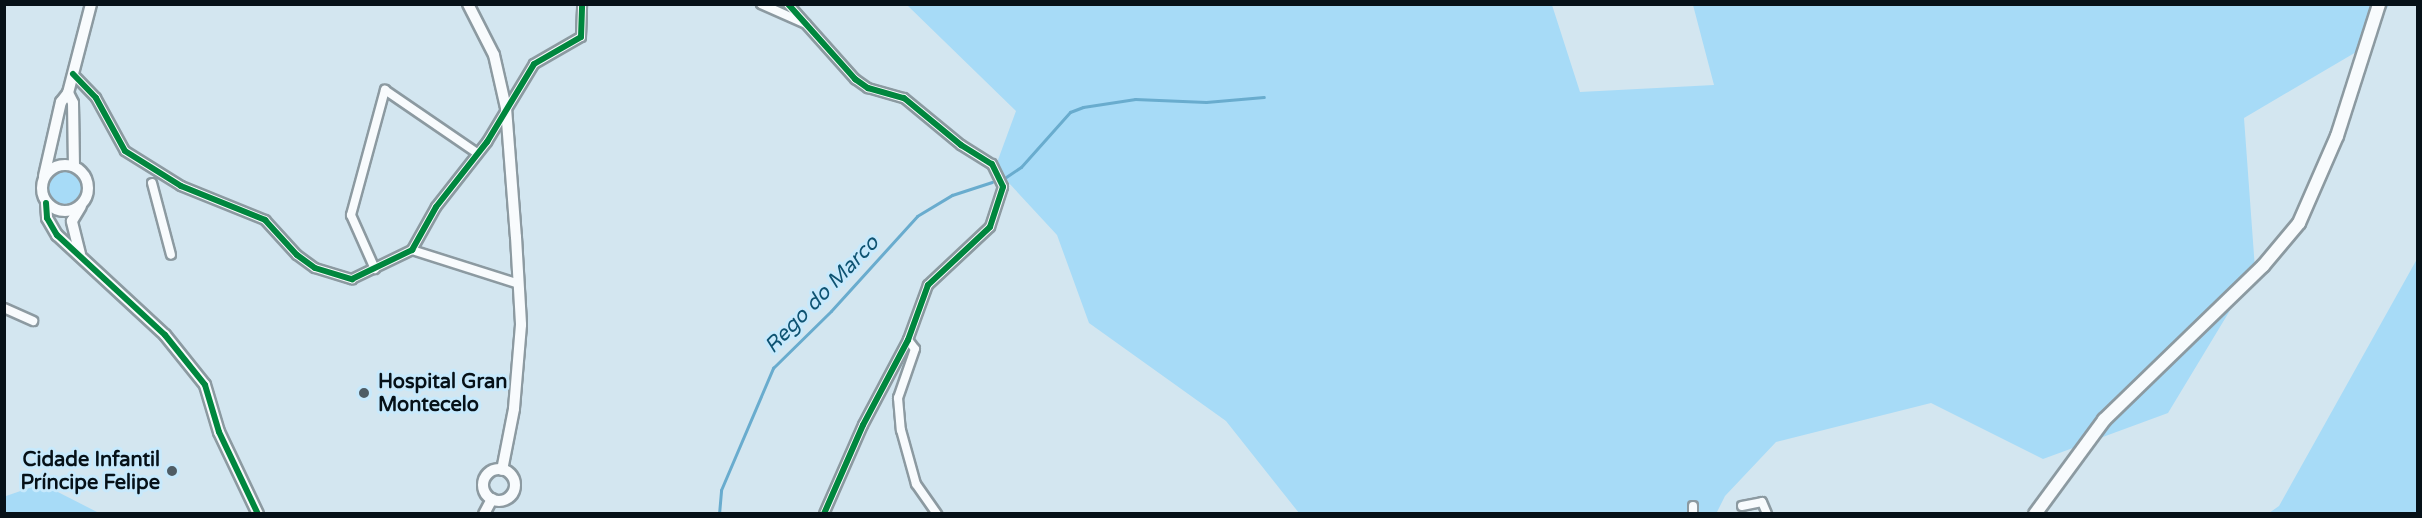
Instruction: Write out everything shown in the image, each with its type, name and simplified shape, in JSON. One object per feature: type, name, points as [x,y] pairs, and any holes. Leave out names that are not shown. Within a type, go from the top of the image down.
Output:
[{"type":"main road","points":[[2035,513],[2104,420],[2263,266],[2299,224],[2337,136],[2377,6]]},
{"type":"street","points":[[91,4],[68,93],[61,102],[41,190],[46,203],[47,218],[57,235],[165,335],[200,379],[223,442],[258,513]]},
{"type":"street","points":[[468,4],[494,55],[506,108],[519,284],[521,325],[514,409],[502,470]]},
{"type":"street","points":[[73,74],[93,93],[125,151],[147,167],[190,190],[265,220],[297,255],[315,268],[347,279],[375,269],[412,250],[436,207],[487,142],[534,64],[581,37],[582,4]]},
{"type":"street","points":[[761,4],[807,25]]},
{"type":"street","points":[[788,4],[855,79],[868,88],[904,98],[961,145],[992,164],[1003,187],[990,227],[928,285],[909,340],[863,425],[824,513]]},
{"type":"street","points":[[375,269],[351,215],[385,90],[477,153]]},
{"type":"street","points":[[68,93],[73,103],[74,166],[88,184],[81,206],[72,221],[81,255]]},
{"type":"street","points":[[44,176],[57,165],[74,166]]},
{"type":"street","points":[[152,183],[171,255]]},
{"type":"street","points":[[46,203],[59,211],[81,206]]},
{"type":"street","points":[[412,250],[519,284]]},
{"type":"street","points":[[4,308],[33,321]]},
{"type":"street","points":[[909,340],[915,349],[898,398],[901,430],[916,484],[937,513]]},
{"type":"street","points":[[502,470],[511,476],[513,490],[502,500],[492,500],[485,493],[483,483],[492,471],[502,470]]},
{"type":"street","points":[[484,513],[492,500]]},
{"type":"street","points":[[1742,506],[1762,502],[1767,513]]},
{"type":"shaded area","points":[[907,5],[1552,5],[1580,92],[1714,85],[1693,5],[2389,5],[2363,48],[2244,118],[2255,269],[2168,413],[2043,459],[1931,403],[1776,442],[1725,496],[1716,514],[1299,513],[1226,421],[1089,323],[1057,235],[995,168],[1016,111]]},
{"type":"shaded area","points":[[65,172],[76,177],[81,188],[76,199],[65,204],[54,199],[49,188],[54,177]]},
{"type":"shaded area","points":[[2417,259],[2417,513],[2269,513],[2279,506]]},
{"type":"shaded area","points":[[35,486],[50,488],[99,513],[5,513],[6,496]]},
{"type":"waterway","name":"Rego do Marco","points":[[1006,177],[1021,167],[1070,112],[1083,107],[1135,99],[1206,102],[1264,97]]},
{"type":"waterway","name":"Rego do Marco","points":[[719,514],[721,490],[773,368],[831,311],[917,216],[952,195],[992,182]]},
{"type":"cycle path","points":[[73,74],[96,98],[125,151],[181,186],[265,220],[297,255],[315,268],[352,279],[412,250],[436,207],[487,142],[534,64],[581,37],[582,4]]},
{"type":"cycle path","points":[[788,4],[855,79],[868,88],[904,98],[961,145],[992,164],[1003,187],[990,227],[928,285],[908,340],[863,425],[824,514]]},
{"type":"cycle path","points":[[46,203],[47,218],[57,235],[165,335],[205,385],[219,432],[258,514]]},
{"type":"place","name":"Hospital Gran Montecelo","points":[[364,393]]},
{"type":"place","name":"Cidade Infantil Príncipe Felipe","points":[[172,471]]}]
